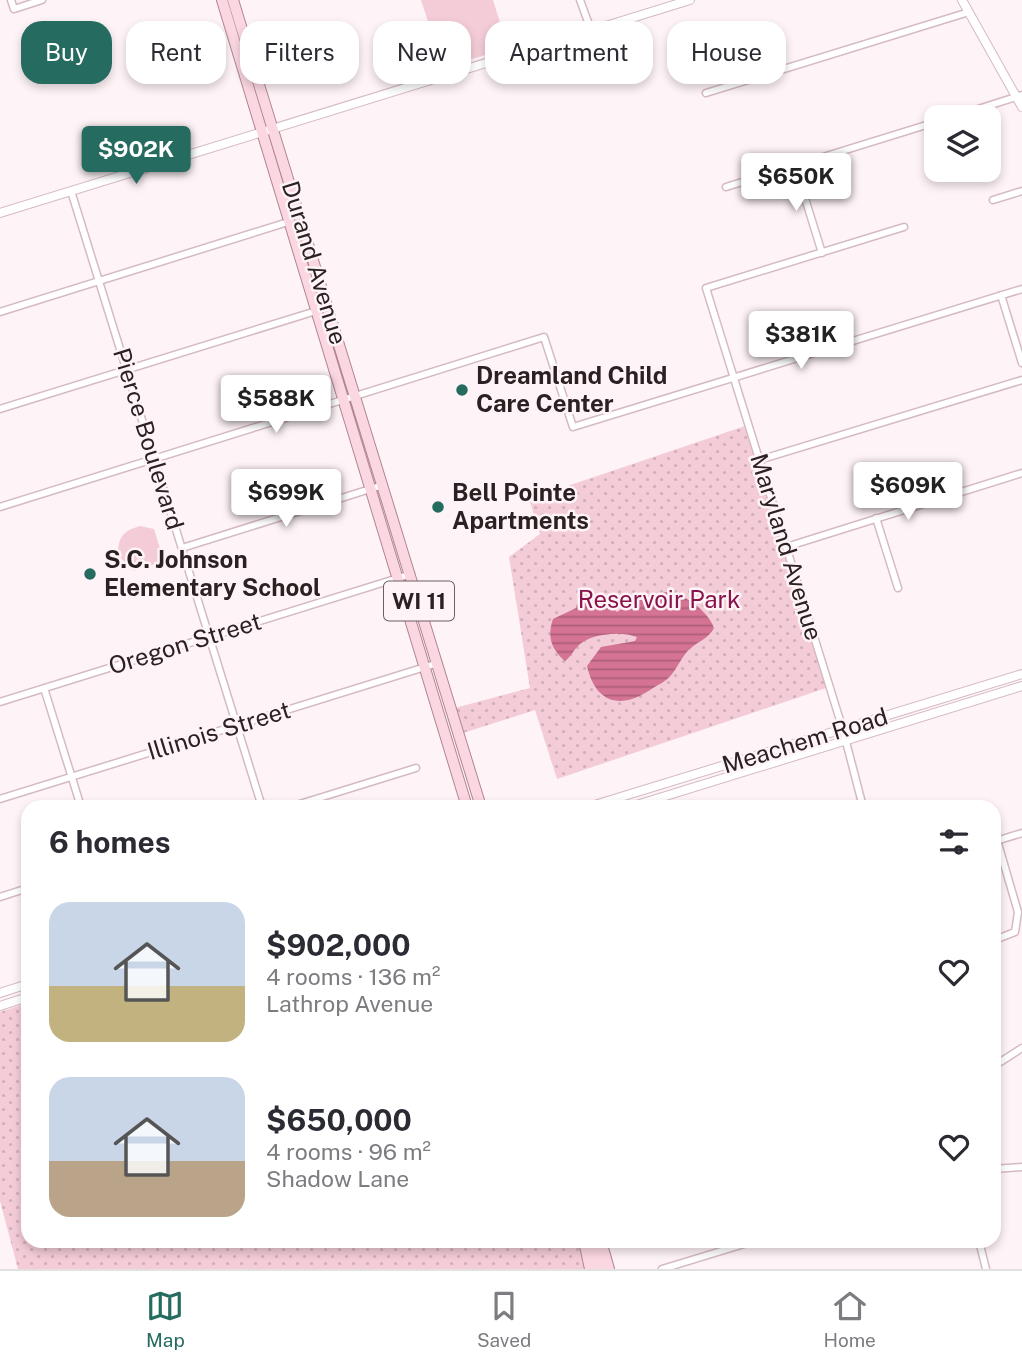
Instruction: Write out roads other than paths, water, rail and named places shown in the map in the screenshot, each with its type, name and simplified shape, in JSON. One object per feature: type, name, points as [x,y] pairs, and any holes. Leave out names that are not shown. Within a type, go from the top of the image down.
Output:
[{"type":"main road","name":"Durand Avenue","points":[[222,0],[305,235],[479,800]]},
{"type":"main road","name":"Durand Avenue","points":[[233,0],[268,130],[288,222],[465,800]]},
{"type":"main road","points":[[288,222],[293,222],[305,235]]},
{"type":"main road","points":[[585,1248],[590,1269]]},
{"type":"main road","points":[[593,1248],[599,1269]]},
{"type":"main road","points":[[603,1248],[609,1269]]},
{"type":"street","points":[[11,0],[14,9],[42,0]]},
{"type":"street","points":[[580,0],[588,21]]},
{"type":"street","points":[[617,21],[668,3],[690,0]]},
{"type":"street","points":[[962,0],[1019,96],[1022,107]]},
{"type":"street","points":[[706,93],[969,12]]},
{"type":"street","points":[[0,213],[485,63]]},
{"type":"street","points":[[991,105],[1019,96]]},
{"type":"street","points":[[726,187],[924,126]]},
{"type":"street","points":[[795,166],[822,253],[904,227]]},
{"type":"street","name":"Pierce Boulevard","points":[[71,191],[260,800]]},
{"type":"street","points":[[993,200],[1022,191]]},
{"type":"street","points":[[0,312],[288,222]]},
{"type":"street","name":"Maryland Avenue","points":[[822,253],[706,288],[843,730],[861,800]]},
{"type":"street","points":[[0,507],[544,337],[573,427],[1022,289]]},
{"type":"street","points":[[1001,295],[1022,363]]},
{"type":"street","points":[[0,409],[316,311]]},
{"type":"street","points":[[760,460],[1022,380]]},
{"type":"street","points":[[786,547],[1022,472]]},
{"type":"street","points":[[181,548],[383,485]]},
{"type":"street","points":[[876,518],[898,588]]},
{"type":"street","name":"Oregon Street","points":[[0,702],[411,574]]},
{"type":"street","name":"Illinois Street","points":[[0,799],[438,663]]},
{"type":"street","name":"Meachem Road","points":[[610,800],[1022,674]]},
{"type":"street","name":"Meachem Road","points":[[652,800],[1022,686]]},
{"type":"street","points":[[44,688],[79,800]]},
{"type":"street","points":[[945,698],[948,708]]},
{"type":"street","points":[[764,753],[768,764]]},
{"type":"street","points":[[313,800],[416,768]]},
{"type":"street","points":[[673,780],[677,792]]},
{"type":"street","points":[[1001,839],[1022,833]]},
{"type":"street","points":[[1001,860],[1018,912],[1014,932],[1001,937]]},
{"type":"street","points":[[0,897],[21,890]]},
{"type":"street","points":[[0,993],[21,986]]},
{"type":"street","points":[[0,1006],[21,999]]},
{"type":"street","points":[[1001,1062],[1022,1048]]},
{"type":"street","points":[[1001,1168],[1022,1167]]},
{"type":"street","points":[[662,1269],[731,1248]]},
{"type":"street","points":[[981,1248],[986,1269]]},
{"type":"place","name":"Dreamland Child Care Center","points":[[462,390]]},
{"type":"place","name":"Bell Pointe Apartments","points":[[438,507]]},
{"type":"place","name":"S.C. Johnson Elementary School","points":[[90,574]]},
{"type":"park label","name":"Reservoir Park","points":[[659,600]]}]
